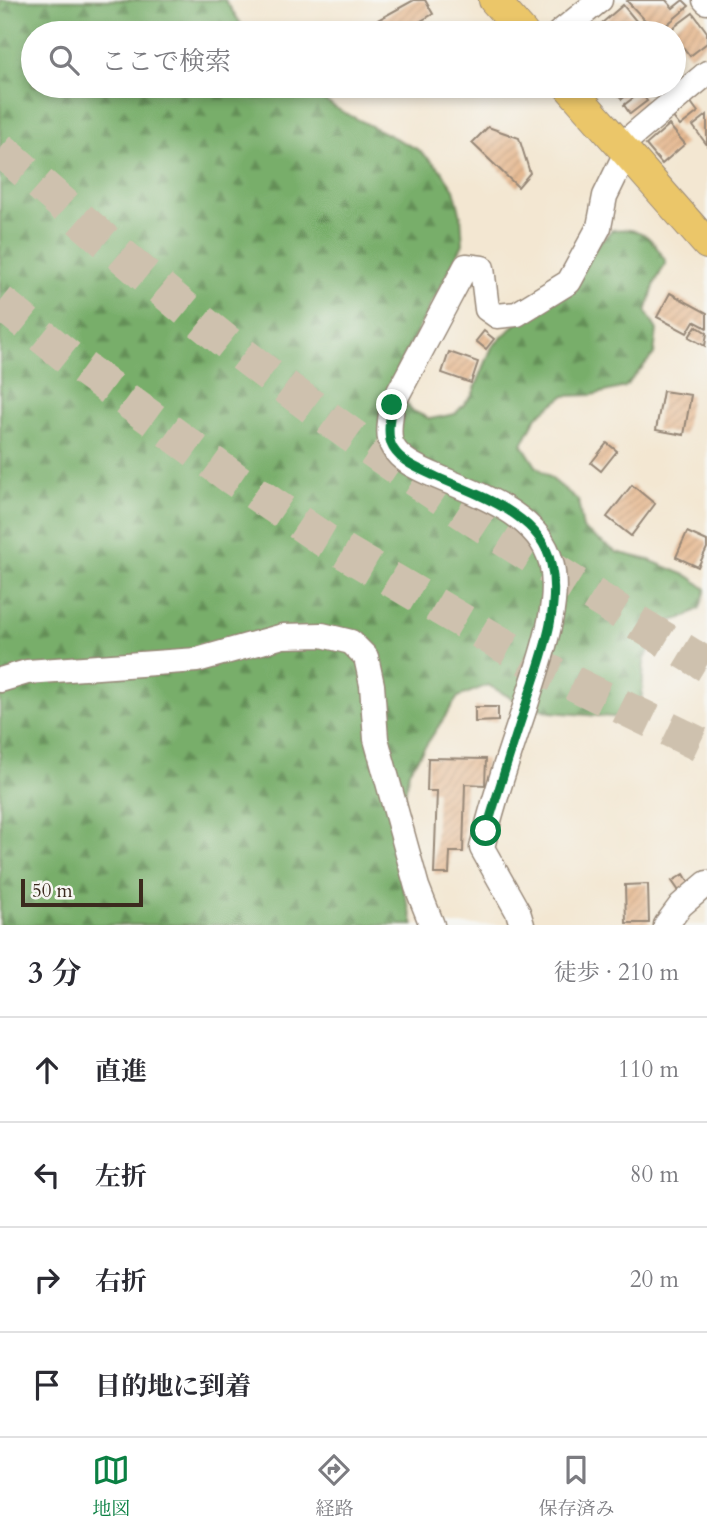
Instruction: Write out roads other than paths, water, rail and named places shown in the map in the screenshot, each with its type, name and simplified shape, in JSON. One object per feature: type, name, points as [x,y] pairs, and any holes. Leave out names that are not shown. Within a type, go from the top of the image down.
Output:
[{"type":"main road","points":[[494,0],[512,21]]},
{"type":"main road","points":[[578,98],[707,244]]},
{"type":"street","points":[[574,21],[600,0]]},
{"type":"street","points":[[686,92],[707,73]]},
{"type":"street","points":[[522,925],[518,912],[482,848],[546,642],[554,590],[551,561],[537,533],[519,518],[490,501],[412,466],[392,447],[389,429],[392,405],[466,266],[482,268],[487,309],[497,316],[517,314],[569,282],[599,227],[605,196],[623,149],[679,98]]},
{"type":"street","points":[[0,680],[27,672],[197,660],[283,636],[322,635],[351,642],[366,657],[372,685],[376,739],[417,887],[432,925]]},
{"type":"street","points":[[666,925],[681,905],[707,883]]},
{"type":"tunnel","points":[[0,149],[177,302],[250,361],[339,426],[494,532],[707,665]]},
{"type":"tunnel","points":[[0,302],[73,361],[233,478],[326,541],[544,669],[707,748]]}]
